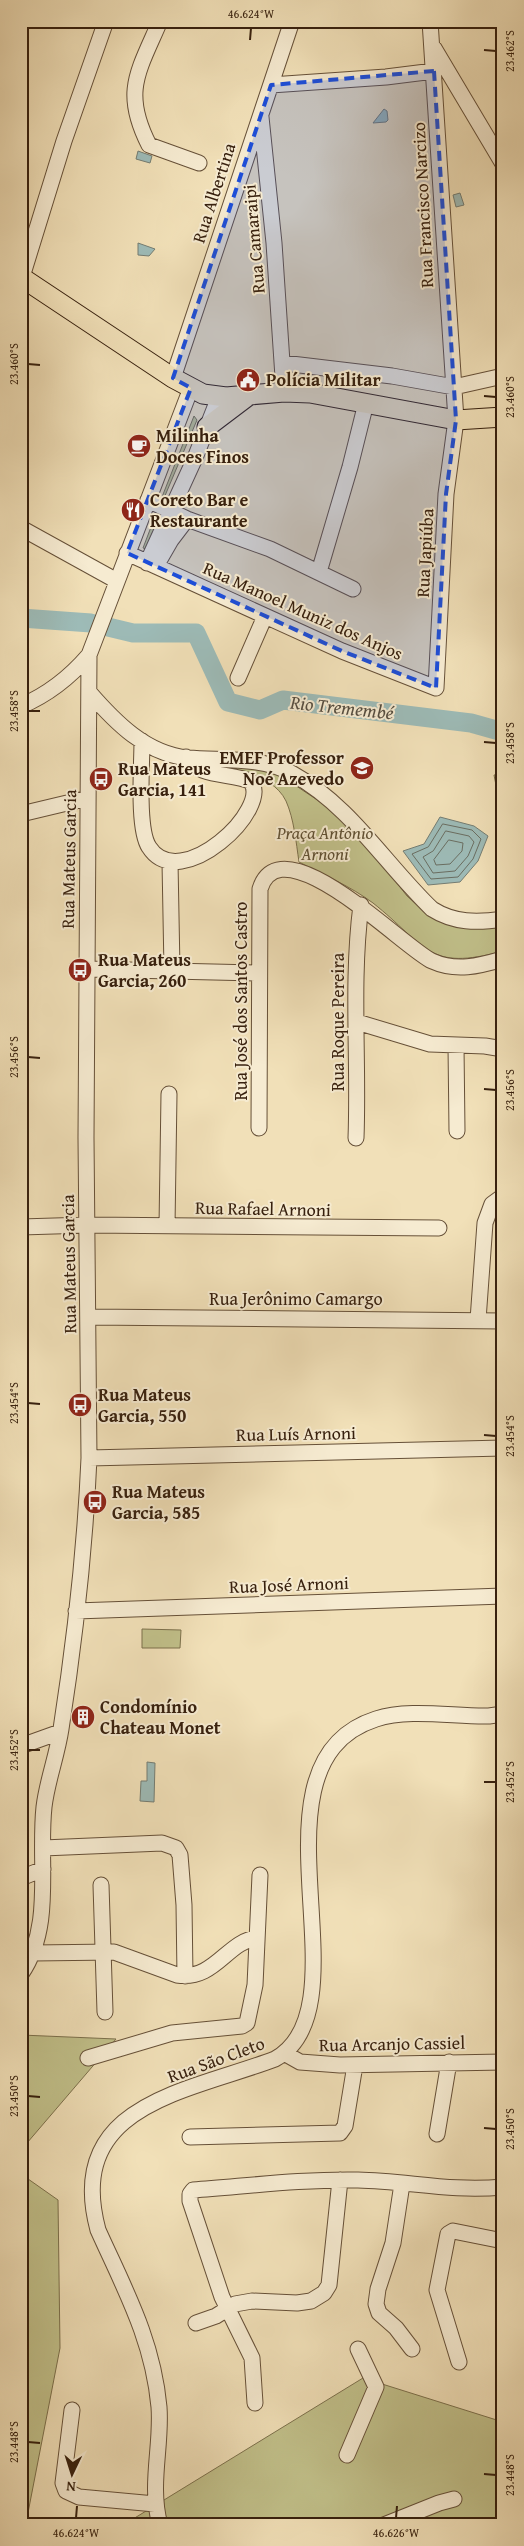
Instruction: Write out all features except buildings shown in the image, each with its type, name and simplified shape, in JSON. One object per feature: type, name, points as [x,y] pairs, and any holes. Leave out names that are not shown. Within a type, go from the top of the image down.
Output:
[{"type":"main road","points":[[22,277],[173,378],[191,388],[218,397],[284,392],[310,393],[456,420],[503,417]]},
{"type":"main road","points":[[208,427],[251,394]]},
{"type":"street","points":[[22,277],[64,141],[106,21]]},
{"type":"street","points":[[160,21],[140,67],[133,92],[134,108],[149,145],[199,163]]},
{"type":"street","name":"Rua Albertina","points":[[173,378],[292,21]]},
{"type":"street","name":"Rua Francisco Narcizo","points":[[430,21],[456,420]]},
{"type":"street","points":[[432,44],[503,164]]},
{"type":"street","points":[[271,85],[386,77],[434,71]]},
{"type":"street","name":"Rua Camaraipi","points":[[261,111],[284,392]]},
{"type":"street","points":[[282,363],[392,376],[454,387],[503,376]]},
{"type":"street","name":"Rua Mateus Garcia","points":[[21,1974],[33,1953],[40,1917],[44,1807],[60,1732],[83,1561],[89,1458],[86,968],[89,654],[191,388]]},
{"type":"street","points":[[152,564],[172,510],[208,427],[218,397]]},
{"type":"street","points":[[319,572],[343,493],[366,403]]},
{"type":"street","name":"Rua Japiúba","points":[[436,688],[446,494],[456,420]]},
{"type":"street","points":[[148,500],[172,510],[187,519],[270,549],[353,589]]},
{"type":"street","points":[[152,564],[187,519]]},
{"type":"street","points":[[21,528],[116,581]]},
{"type":"street","name":"Rua Manoel Muniz dos Anjos","points":[[127,554],[342,651],[436,688]]},
{"type":"street","points":[[238,678],[265,616]]},
{"type":"street","points":[[21,706],[77,669],[89,654]]},
{"type":"street","points":[[89,692],[109,715],[142,741],[186,758],[248,761],[276,766],[293,774],[335,805],[364,832],[432,909],[442,916],[471,922],[503,919]]},
{"type":"street","points":[[142,741],[142,823],[145,838],[152,852],[170,862],[188,860],[207,852],[237,826],[254,802],[255,796],[254,785],[250,781],[199,769],[189,763],[186,758]]},
{"type":"street","points":[[21,814],[88,798]]},
{"type":"street","points":[[170,862],[172,970]]},
{"type":"street","name":"Rua José dos Santos Castro","points":[[258,1128],[260,889],[264,878],[270,873],[277,869],[286,869],[307,876],[361,905],[431,961],[446,966],[462,968],[503,959]]},
{"type":"street","name":"Rua Roque Pereira","points":[[356,1138],[357,943],[361,905]]},
{"type":"street","points":[[86,968],[258,973]]},
{"type":"street","points":[[357,1022],[417,1041],[456,1046],[485,1046],[503,1050]]},
{"type":"street","points":[[456,1046],[457,1131]]},
{"type":"street","points":[[167,1226],[169,1094]]},
{"type":"street","points":[[478,1320],[485,1223],[492,1204],[503,1196]]},
{"type":"street","name":"Rua Rafael Arnoni","points":[[21,1227],[87,1225],[439,1228]]},
{"type":"street","name":"Rua Jerônimo Camargo","points":[[89,1318],[503,1321]]},
{"type":"street","name":"Rua Luís Arnoni","points":[[89,1458],[503,1448]]},
{"type":"street","name":"Rua José Arnoni","points":[[76,1611],[503,1596]]},
{"type":"street","name":"Rua São Cleto","points":[[160,2525],[154,2490],[159,2422],[155,2380],[147,2341],[141,2323],[98,2230],[94,2216],[93,2182],[99,2153],[124,2120],[144,2106],[275,2059],[284,2053],[301,2031],[307,2015],[311,1992],[310,1820],[316,1779],[330,1752],[349,1733],[378,1718],[408,1715],[469,1716],[503,1714]]},
{"type":"street","points":[[21,1746],[60,1732]]},
{"type":"street","points":[[43,1848],[162,1843],[176,1848],[180,1855],[184,1906],[185,1976]]},
{"type":"street","points":[[21,1878],[43,1869]]},
{"type":"street","points":[[88,2058],[172,2033],[245,2025],[249,2018],[255,1985],[260,1875]]},
{"type":"street","points":[[101,1885],[105,2012]]},
{"type":"street","points":[[33,1953],[103,1951],[118,1953],[177,1975],[185,1976],[211,1968],[243,1942],[257,1938]]},
{"type":"street","name":"Rua Arcanjo Cassiel","points":[[284,2053],[300,2062],[356,2065],[503,2062]]},
{"type":"street","points":[[437,2134],[449,2062]]},
{"type":"street","points":[[190,2137],[340,2133],[345,2126],[356,2065]]},
{"type":"street","points":[[196,2323],[216,2316],[228,2307],[260,2300],[306,2302],[319,2297],[328,2289],[340,2180]]},
{"type":"street","points":[[255,2403],[252,2358],[222,2297],[199,2232],[190,2201],[190,2194],[193,2190],[340,2180],[374,2181],[460,2189],[503,2187]]},
{"type":"street","points":[[402,2184],[393,2243],[378,2289],[376,2304],[379,2313],[396,2328],[412,2349]]},
{"type":"street","points":[[459,2362],[437,2290],[448,2234],[453,2231],[503,2241]]},
{"type":"street","points":[[346,2455],[376,2387],[358,2349]]},
{"type":"street","points":[[72,2410],[63,2483],[66,2491],[79,2498],[155,2504]]},
{"type":"street","points":[[384,2525],[439,2503],[454,2500]]},
{"type":"highlighted area","points":[[434,71],[456,420],[446,494],[436,688],[342,651],[127,553],[191,388],[173,378],[271,85]]},
{"type":"green space","points":[[194,416],[197,420],[164,498],[162,497]]},
{"type":"green space","points":[[156,514],[161,516],[149,550],[143,548]]},
{"type":"green space","name":"Praça Antônio Arnoni","points":[[192,762],[272,770],[325,805],[359,834],[407,896],[428,915],[468,928],[503,927],[503,951],[478,957],[458,958],[443,956],[430,951],[418,943],[373,903],[337,881],[299,862],[289,808],[279,791],[269,783],[244,772]]},
{"type":"green space","points":[[503,774],[503,816],[502,816],[494,775]]},
{"type":"green space","points":[[142,1629],[181,1630],[180,1648],[142,1648]]},
{"type":"green space","points":[[21,2035],[116,2039],[21,2150]]},
{"type":"green space","points":[[21,2174],[58,2200],[60,2348],[26,2523],[133,2519],[363,2378],[503,2422],[503,2525],[21,2525]]},
{"type":"water","points":[[384,109],[387,111],[388,120],[386,122],[373,123]]},
{"type":"water","points":[[138,151],[152,156],[150,163],[136,159]]},
{"type":"water","points":[[460,193],[464,205],[456,207],[453,195]]},
{"type":"water","points":[[138,243],[155,249],[149,256],[138,255]]},
{"type":"water","points":[[440,817],[474,826],[488,836],[478,861],[460,882],[428,885],[403,851],[424,844]]},
{"type":"water","points":[[147,1762],[155,1763],[154,1802],[140,1801],[141,1781],[147,1781]]},
{"type":"waterway","name":"Rio Tremembé","points":[[21,618],[91,623]]},
{"type":"waterway","name":"Rio Tremembé","points":[[108,627],[133,633],[196,633],[228,702],[260,710],[283,700],[471,723],[503,732]]},
{"type":"place","name":"Polícia Militar","points":[[248,380]]},
{"type":"place","name":"Milinha Doces Finos","points":[[139,446]]},
{"type":"place","name":"Coreto Bar e Restaurante","points":[[133,510]]},
{"type":"place","name":"EMEF Professor Noé Azevedo","points":[[362,768]]},
{"type":"place","name":"Rua Mateus Garcia, 141","points":[[101,779]]},
{"type":"place","name":"Rua Mateus Garcia, 260","points":[[80,970]]},
{"type":"place","name":"Rua Mateus Garcia, 550","points":[[80,1405]]},
{"type":"place","name":"Rua Mateus Garcia, 585","points":[[95,1502]]},
{"type":"place","name":"Condomínio Chateau Monet","points":[[83,1717]]}]
